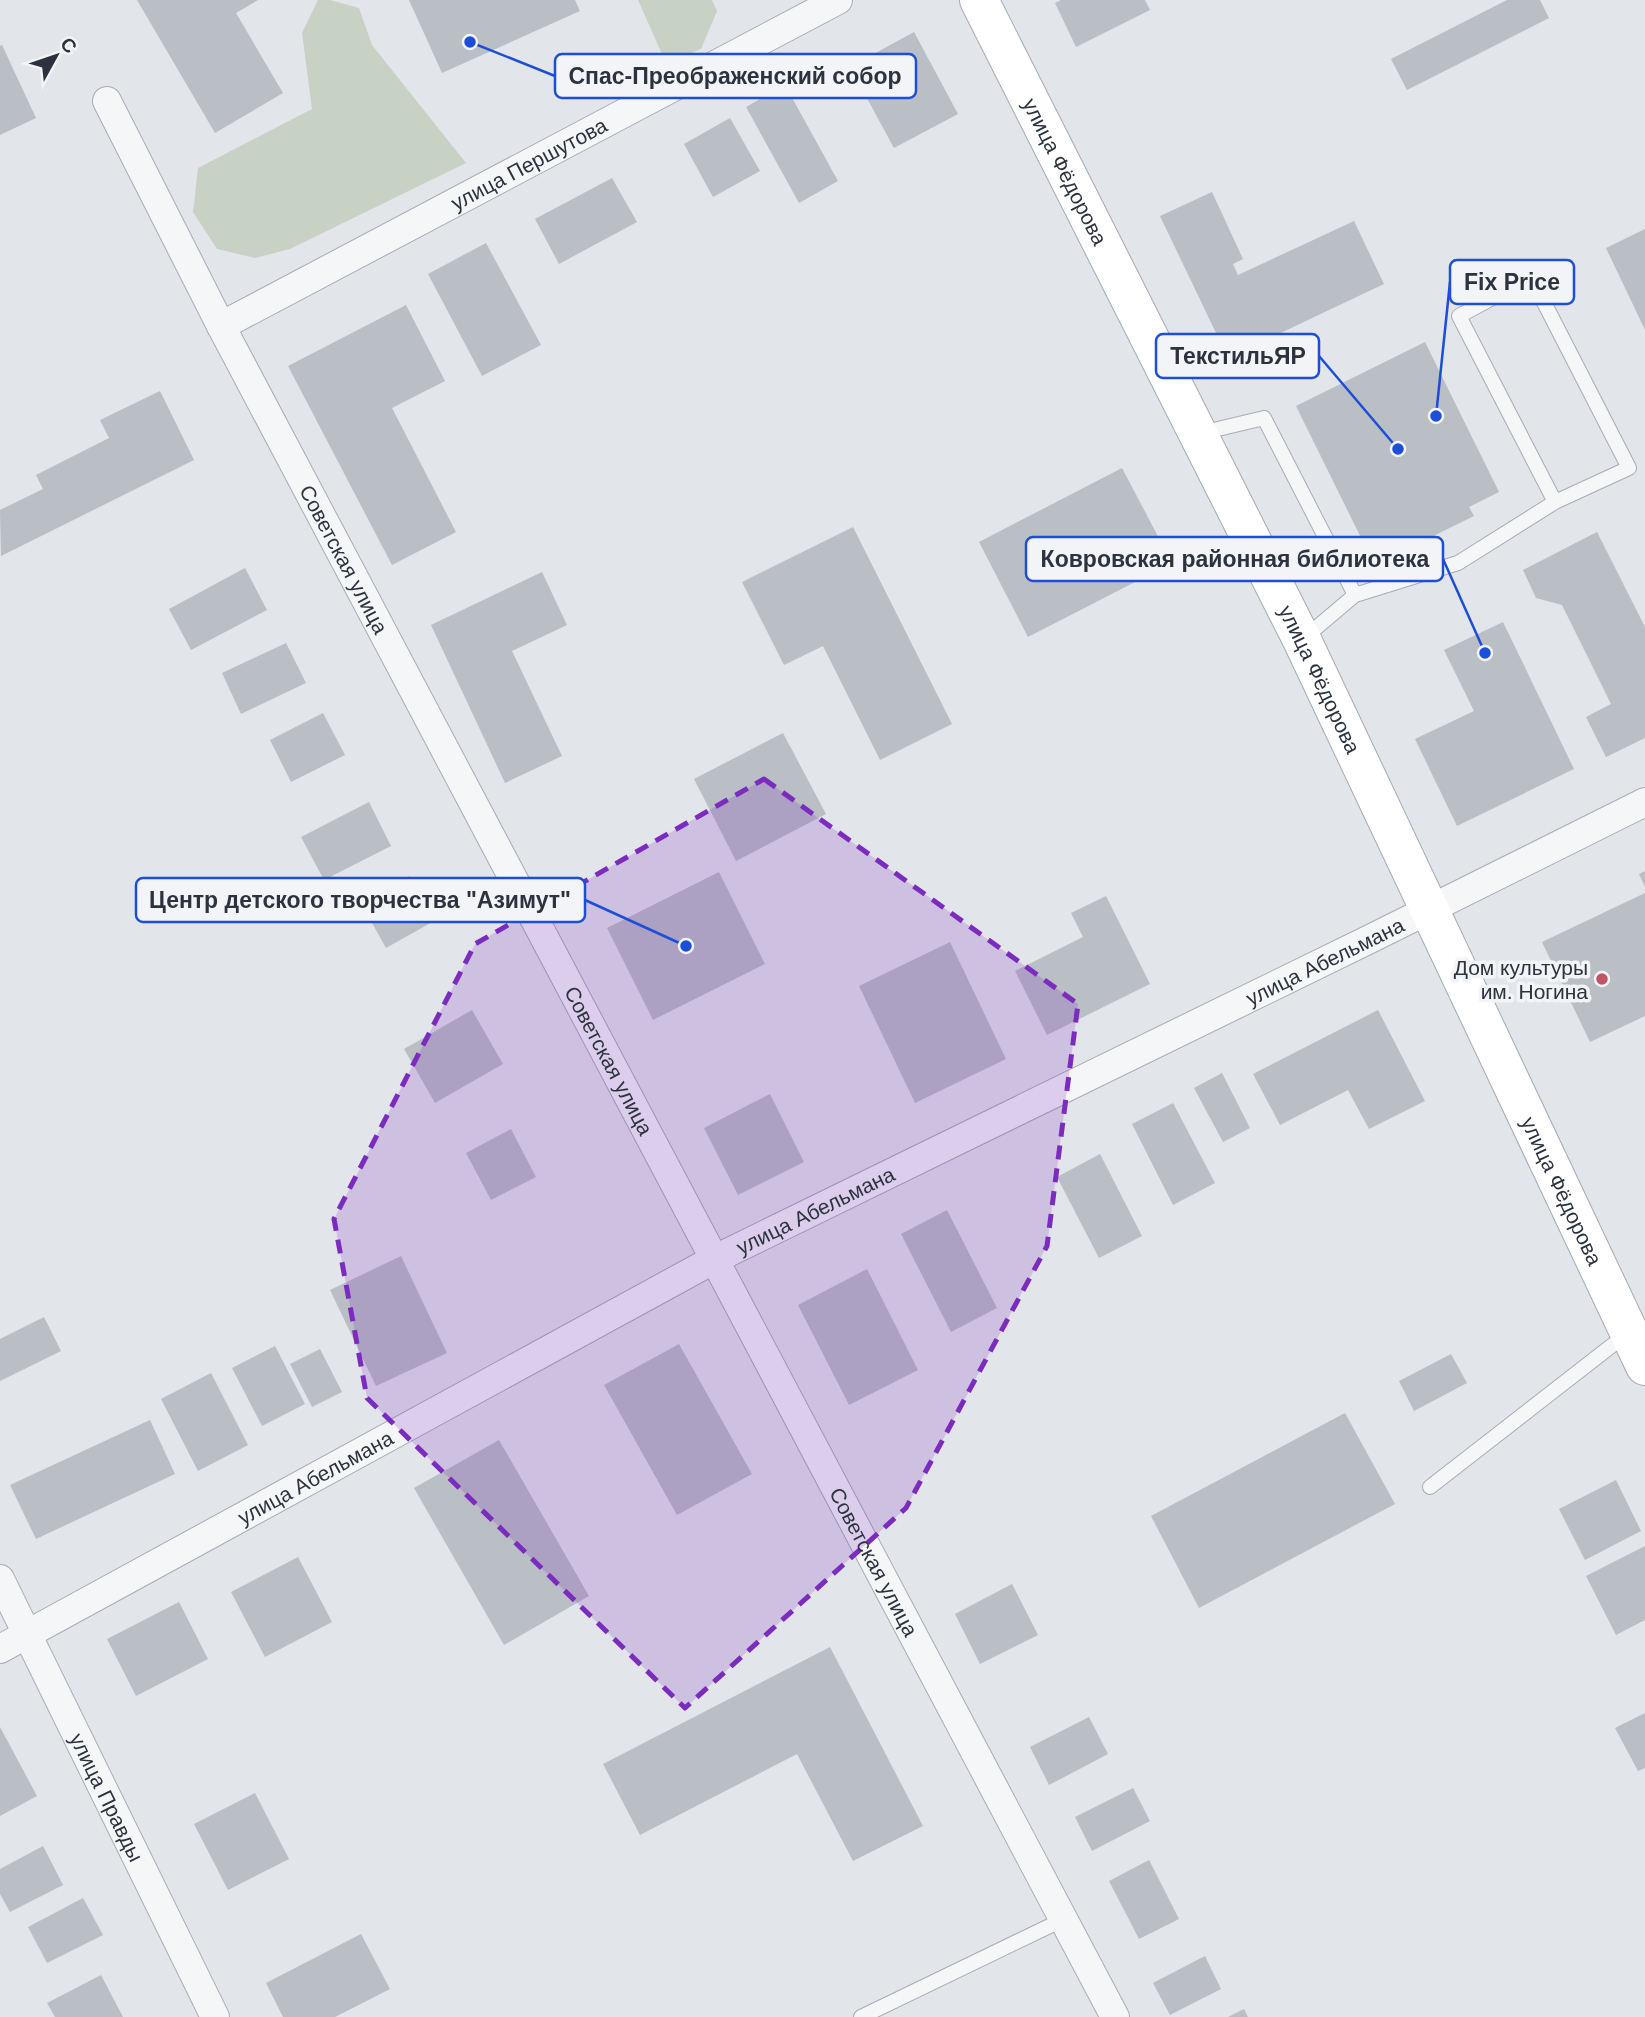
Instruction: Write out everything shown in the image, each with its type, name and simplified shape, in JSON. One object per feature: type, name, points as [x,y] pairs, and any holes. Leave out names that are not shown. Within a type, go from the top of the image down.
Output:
[{"type":"main road","name":"улица Фёдорова","points":[[979,0],[1302,640],[1637,1349]]},
{"type":"street","name":"улица Першутова","points":[[220,326],[838,0]]},
{"type":"street","name":"Советская улица","points":[[107,101],[220,326],[1115,2017]]},
{"type":"street","name":"улица Абельмана","points":[[0,1649],[713,1259],[1645,802]]},
{"type":"street","name":"улица Правды","points":[[0,1579],[215,2017]]},
{"type":"lane","points":[[1302,640],[1355,595],[1458,563],[1555,502],[1629,468],[1531,277],[1459,316],[1555,502]]},
{"type":"lane","points":[[1196,434],[1264,418],[1355,595]]},
{"type":"lane","points":[[1430,1487],[1637,1349]]},
{"type":"lane","points":[[861,2017],[1063,1919]]},
{"type":"highlighted area","points":[[764,779],[1078,1004],[1047,1246],[906,1508],[685,1708],[367,1398],[334,1219],[475,944]]},
{"type":"green space","points":[[318,0],[330,0],[359,8],[372,45],[466,163],[290,249],[255,258],[217,249],[193,212],[198,168],[312,109],[302,33]]},
{"type":"green space","points":[[638,0],[712,0],[717,11],[701,49],[666,63]]},
{"type":"building","points":[[137,0],[258,0],[236,13],[283,93],[215,133]]},
{"type":"building","points":[[409,0],[575,0],[580,11],[442,73]]},
{"type":"building","points":[[1061,0],[1145,0],[1150,10],[1076,47],[1055,3]]},
{"type":"building","points":[[1507,0],[1540,0],[1549,18],[1407,90],[1391,59]]},
{"type":"building","points":[[914,32],[958,114],[894,148],[850,67]]},
{"type":"building","points":[[2,45],[36,118],[0,135],[0,46]]},
{"type":"building","points":[[785,85],[838,181],[799,203],[746,107]]},
{"type":"building","points":[[730,118],[760,171],[713,197],[684,144]]},
{"type":"building","points":[[612,178],[637,222],[559,264],[535,219]]},
{"type":"building","points":[[1212,192],[1243,259],[1233,264],[1238,275],[1354,221],[1384,284],[1228,358],[1160,216]]},
{"type":"building","points":[[1645,229],[1645,330],[1606,248]]},
{"type":"building","points":[[486,243],[541,345],[482,376],[428,274]]},
{"type":"building","points":[[406,305],[445,381],[392,408],[456,532],[392,565],[288,366]]},
{"type":"building","points":[[1425,342],[1499,492],[1469,507],[1474,516],[1409,548],[1405,539],[1370,556],[1296,406]]},
{"type":"building","points":[[160,391],[194,460],[1,556],[0,510],[43,489],[36,475],[109,438],[100,420]]},
{"type":"building","points":[[1122,468],[1172,563],[1028,637],[979,542]]},
{"type":"building","points":[[853,527],[952,724],[880,760],[823,646],[784,665],[742,582]]},
{"type":"building","points":[[1597,532],[1645,627],[1645,738],[1606,757],[1586,717],[1611,704],[1562,605],[1536,598],[1523,570]]},
{"type":"building","points":[[245,568],[267,610],[191,650],[169,609]]},
{"type":"building","points":[[542,572],[567,625],[512,651],[562,756],[505,783],[431,625]]},
{"type":"building","points":[[1503,622],[1574,769],[1457,826],[1415,739],[1474,711],[1444,650]]},
{"type":"building","points":[[286,643],[306,683],[241,714],[222,673]]},
{"type":"building","points":[[323,713],[345,755],[291,782],[270,740]]},
{"type":"building","points":[[783,733],[826,814],[736,861],[694,779]]},
{"type":"building","points":[[369,802],[391,846],[324,880],[301,837]]},
{"type":"building","points":[[1645,871],[1645,887],[1639,874]]},
{"type":"building","points":[[719,872],[765,964],[653,1020],[607,928]]},
{"type":"building","points":[[409,876],[434,921],[386,948],[361,903]]},
{"type":"building","name":"Дом культуры им. Ногина","points":[[1645,893],[1645,1016],[1590,1042],[1542,942]]},
{"type":"building","points":[[1106,896],[1150,984],[1047,1035],[1015,971],[1083,937],[1071,913]]},
{"type":"building","points":[[950,942],[1006,1059],[915,1103],[859,986]]},
{"type":"building","points":[[472,1010],[503,1064],[435,1103],[404,1049]]},
{"type":"building","points":[[1378,1010],[1425,1101],[1369,1129],[1348,1090],[1280,1125],[1253,1074]]},
{"type":"building","points":[[1222,1073],[1250,1128],[1223,1142],[1194,1088]]},
{"type":"building","points":[[770,1094],[804,1162],[738,1195],[704,1128]]},
{"type":"building","points":[[1173,1103],[1215,1183],[1173,1205],[1132,1124]]},
{"type":"building","points":[[511,1129],[536,1177],[491,1200],[466,1153]]},
{"type":"building","points":[[1100,1154],[1142,1236],[1099,1258],[1057,1177]]},
{"type":"building","points":[[947,1210],[997,1308],[951,1332],[901,1234]]},
{"type":"building","points":[[401,1256],[447,1353],[376,1386],[330,1290]]},
{"type":"building","points":[[867,1269],[918,1370],[849,1405],[798,1305]]},
{"type":"building","points":[[44,1317],[61,1351],[0,1381],[0,1339]]},
{"type":"building","points":[[679,1344],[752,1474],[677,1515],[604,1385]]},
{"type":"building","points":[[275,1346],[305,1404],[262,1426],[232,1368]]},
{"type":"building","points":[[320,1349],[342,1392],[312,1407],[290,1364]]},
{"type":"building","points":[[1451,1354],[1467,1383],[1414,1411],[1399,1381]]},
{"type":"building","points":[[211,1373],[248,1445],[198,1471],[161,1399]]},
{"type":"building","points":[[1345,1413],[1395,1504],[1199,1608],[1151,1516]]},
{"type":"building","points":[[150,1420],[175,1474],[36,1539],[10,1485]]},
{"type":"building","points":[[499,1440],[589,1596],[504,1645],[414,1488]]},
{"type":"building","points":[[1616,1480],[1641,1531],[1585,1560],[1559,1509]]},
{"type":"building","points":[[1645,1546],[1645,1620],[1616,1635],[1586,1576]]},
{"type":"building","points":[[298,1557],[332,1622],[265,1657],[231,1592]]},
{"type":"building","points":[[1012,1584],[1038,1635],[980,1664],[955,1614]]},
{"type":"building","points":[[179,1602],[208,1659],[136,1696],[107,1639]]},
{"type":"building","points":[[830,1647],[923,1826],[853,1861],[797,1754],[640,1835],[603,1764]]},
{"type":"building","points":[[1645,1713],[1645,1768],[1638,1771],[1615,1728]]},
{"type":"building","points":[[1089,1717],[1108,1754],[1049,1785],[1030,1747]]},
{"type":"building","points":[[0,1727],[37,1796],[0,1816]]},
{"type":"building","points":[[1133,1788],[1150,1821],[1092,1851],[1075,1817]]},
{"type":"building","points":[[255,1793],[289,1859],[228,1890],[194,1824]]},
{"type":"building","points":[[43,1846],[63,1885],[10,1912],[0,1894],[0,1869]]},
{"type":"building","points":[[1149,1860],[1179,1919],[1139,1939],[1109,1881]]},
{"type":"building","points":[[83,1898],[103,1935],[47,1963],[28,1927]]},
{"type":"building","points":[[361,1934],[390,1989],[335,2017],[283,2017],[266,1983]]},
{"type":"building","points":[[1205,1956],[1221,1989],[1170,2015],[1153,1983]]},
{"type":"building","points":[[101,1975],[123,2017],[55,2017],[47,2003]]},
{"type":"building","points":[[1244,2009],[1248,2017],[1228,2017]]},
{"type":"place","name":"Спас-Преображенский собор","points":[[470,42]]},
{"type":"place","name":"Fix Price","points":[[1436,416]]},
{"type":"place","name":"ТекстильЯР","points":[[1398,449]]},
{"type":"place","name":"Ковровская районная библиотека","points":[[1485,653]]},
{"type":"place","name":"Центр детского творчества \"Азимут\"","points":[[686,946]]},
{"type":"place","name":"Дом культуры им. Ногина","points":[[1602,979]]}]
